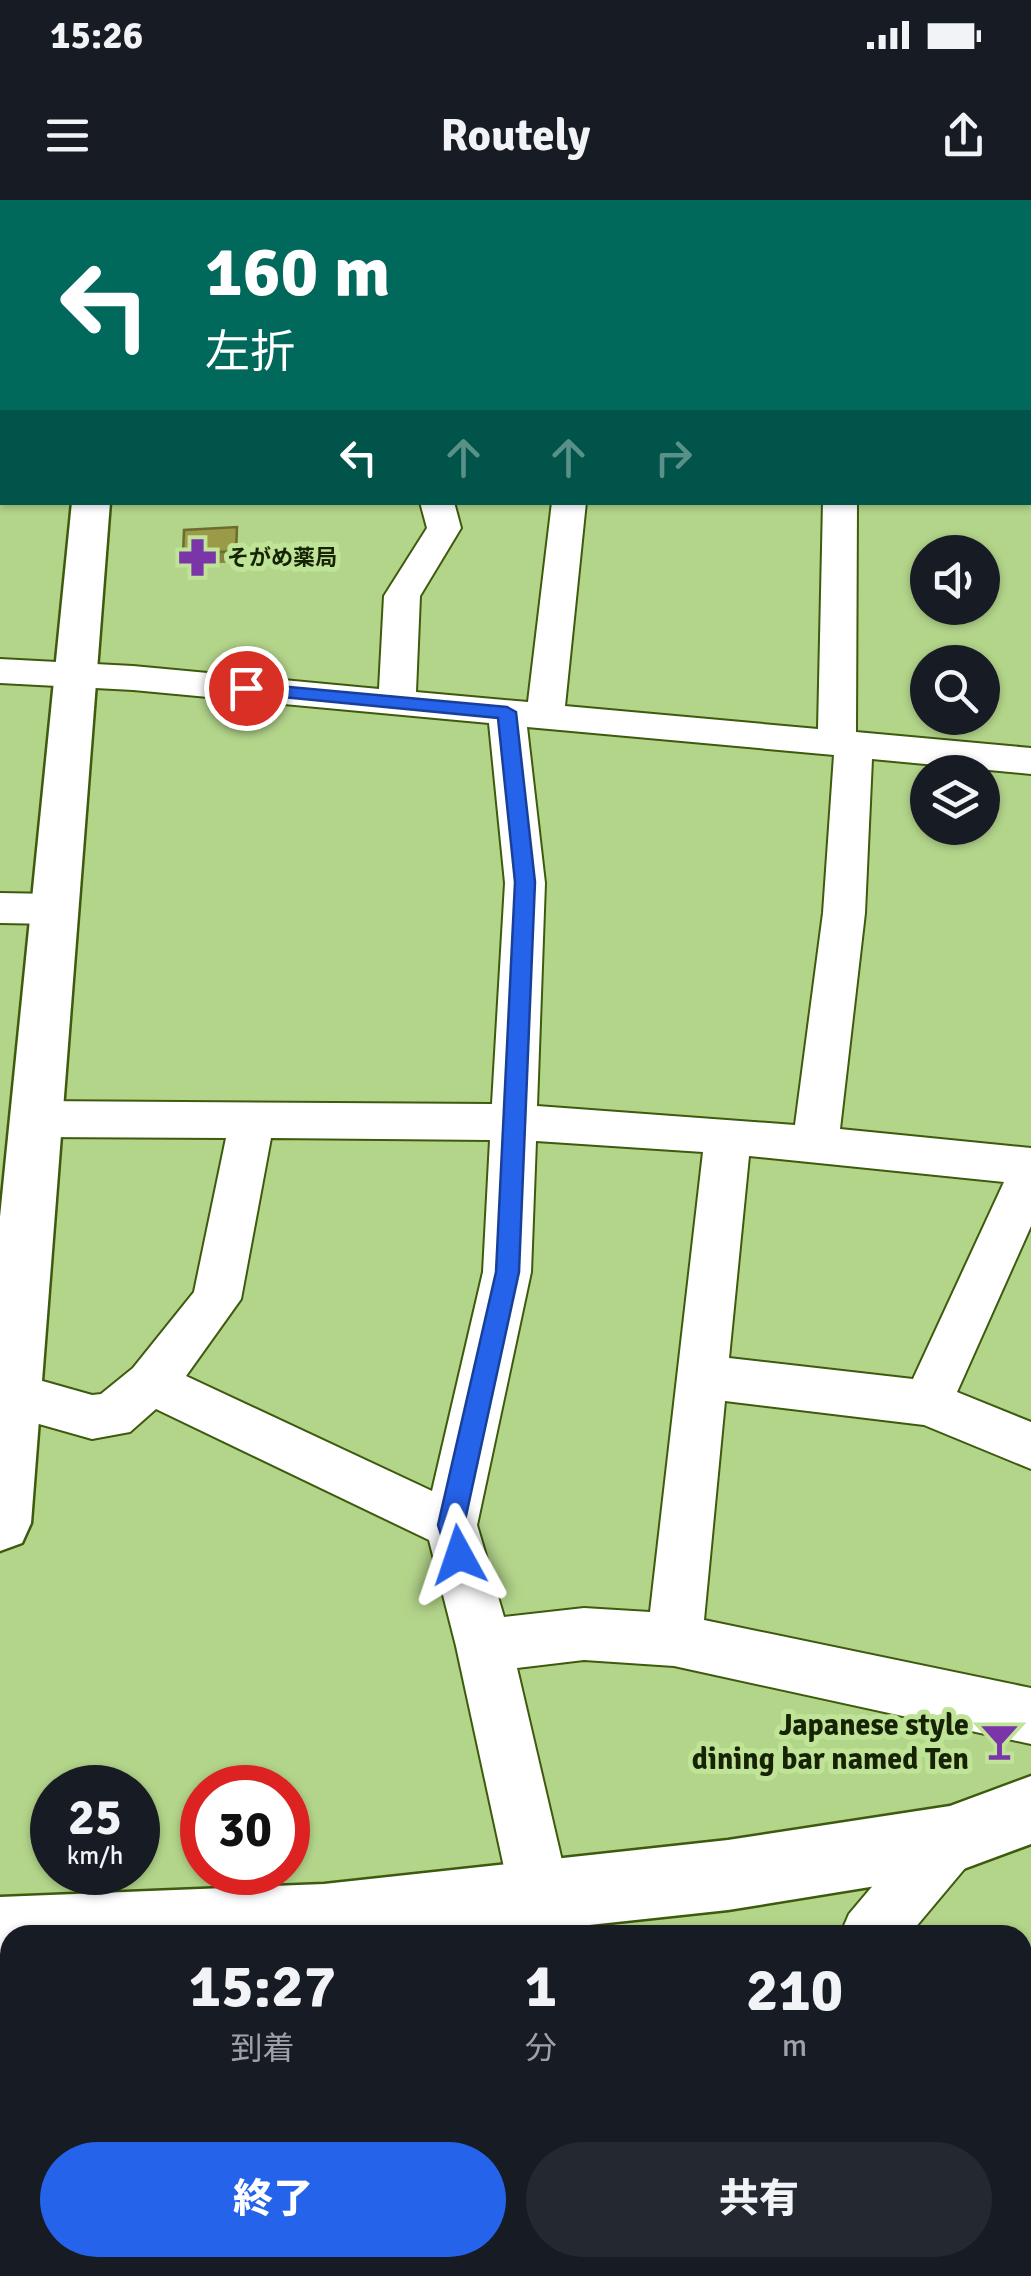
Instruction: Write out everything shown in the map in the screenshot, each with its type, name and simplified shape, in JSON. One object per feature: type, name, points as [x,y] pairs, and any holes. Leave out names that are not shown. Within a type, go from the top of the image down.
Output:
[{"type":"street","points":[[0,1524],[6,1393],[36,1118],[90,505]]},
{"type":"street","points":[[397,702],[402,596],[444,528],[437,505]]},
{"type":"street","points":[[540,1915],[484,1646],[451,1525],[507,1272],[525,882],[526,714],[568,505]]},
{"type":"street","points":[[815,1144],[844,913],[840,505]]},
{"type":"street","points":[[0,671],[76,674],[1031,760]]},
{"type":"street","points":[[0,908],[54,909]]},
{"type":"street","points":[[36,1118],[514,1122],[728,1136],[1031,1166]]},
{"type":"street","points":[[6,1393],[92,1417],[112,1416],[151,1383],[217,1299],[252,1120]]},
{"type":"street","points":[[674,1640],[728,1136]]},
{"type":"street","points":[[927,1403],[1031,1174]]},
{"type":"street","points":[[702,1377],[927,1403],[1031,1446]]},
{"type":"street","points":[[151,1383],[451,1525]]},
{"type":"street","points":[[484,1646],[584,1634],[674,1640],[1031,1716]]},
{"type":"street","points":[[174,1925],[540,1915],[728,1875],[950,1840],[1031,1810]]},
{"type":"street","points":[[878,1925],[950,1840]]},
{"type":"building","points":[[237,527],[236,551],[183,554],[184,530]]},
{"type":"place","name":"そがめ薬局","points":[[197,557]]},
{"type":"place","name":"Japanese style dining bar named Ten","points":[[999,1742]]},
{"type":"route","points":[[246,688],[507,712],[525,882],[507,1272],[451,1525],[459,1555]]}]
